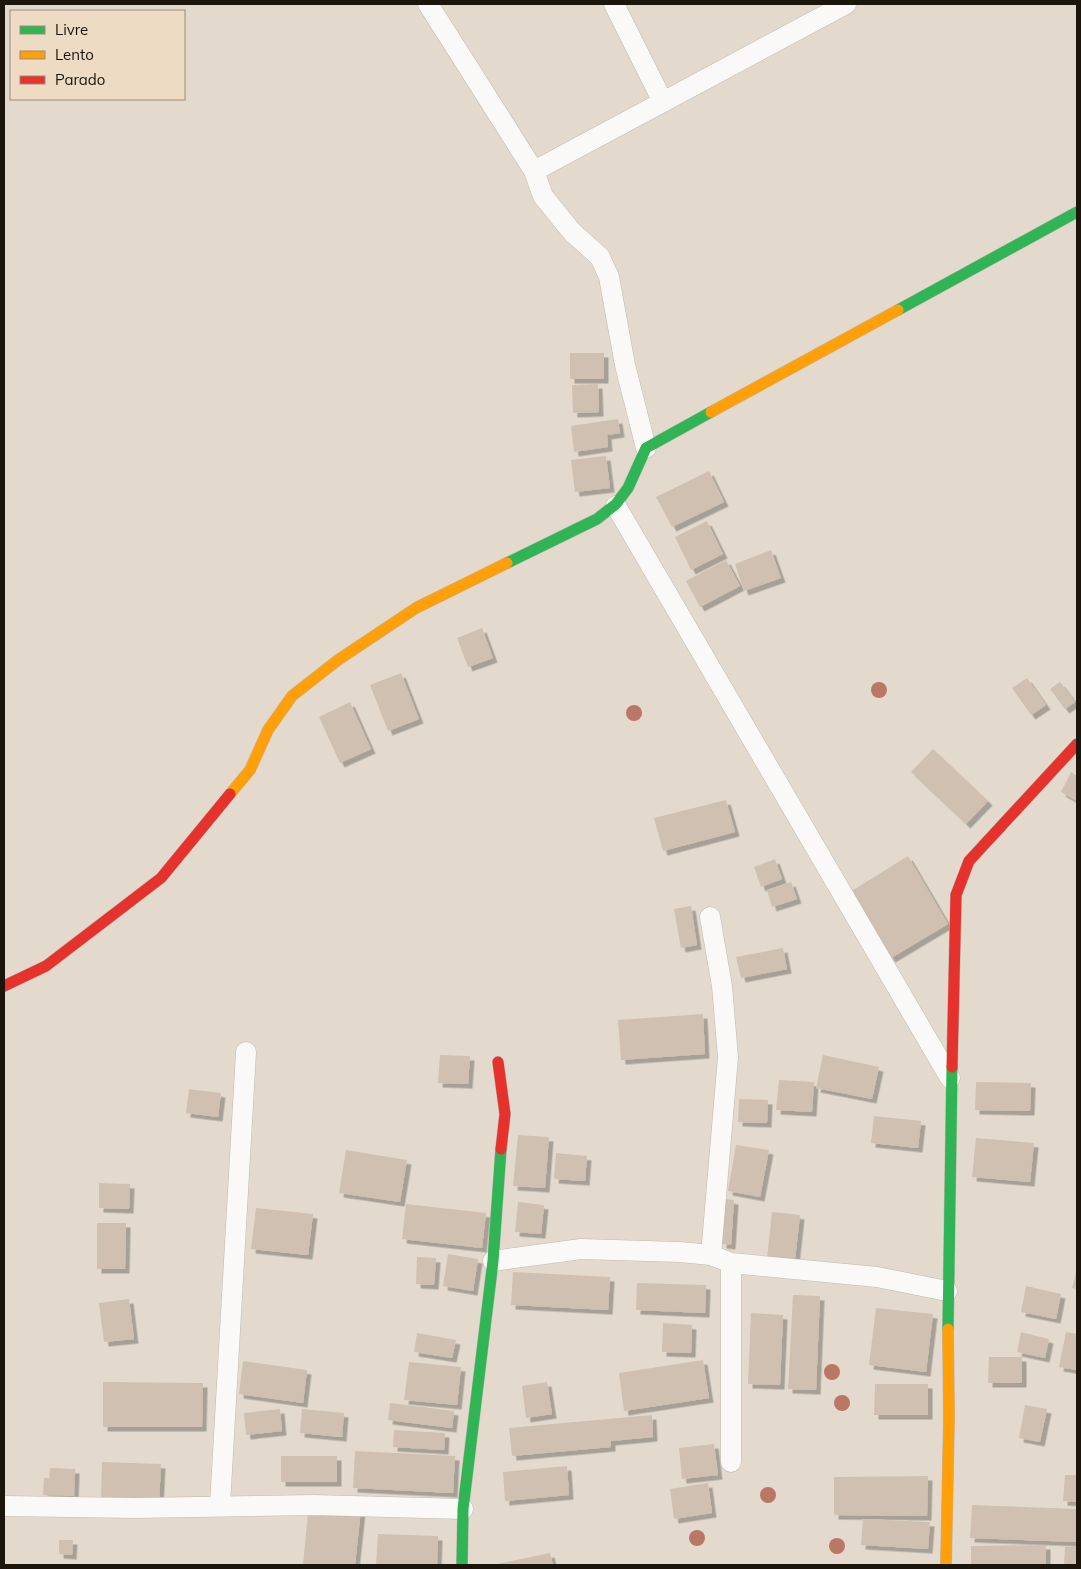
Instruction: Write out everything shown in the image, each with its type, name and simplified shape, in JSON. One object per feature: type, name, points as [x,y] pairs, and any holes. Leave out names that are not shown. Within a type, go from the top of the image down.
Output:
[{"type":"street","points":[[4,986],[46,966],[161,878],[250,770],[276,717],[300,690],[338,660],[416,608],[597,519],[616,506],[632,486],[646,448],[625,365],[610,277],[600,256],[572,232],[543,196],[534,171],[428,4]]},
{"type":"street","points":[[614,4],[662,102]]},
{"type":"street","points":[[534,171],[846,4]]},
{"type":"street","points":[[646,448],[1077,212]]},
{"type":"street","points":[[616,506],[950,1078]]},
{"type":"street","points":[[946,1565],[949,1418],[947,1291],[950,1078],[956,895],[969,861],[1077,744]]},
{"type":"street","points":[[710,917],[722,986],[728,1057],[711,1255]]},
{"type":"street","points":[[220,1505],[246,1052]]},
{"type":"street","points":[[462,1565],[463,1509],[493,1261],[505,1114],[498,1062]]},
{"type":"street","points":[[493,1261],[580,1249],[680,1252],[711,1255],[731,1262],[877,1277],[947,1291]]},
{"type":"street","points":[[731,1262],[731,1462]]},
{"type":"street","points":[[4,1506],[135,1508],[220,1505],[314,1505],[463,1509]]},
{"type":"building","points":[[570,353],[604,353],[604,379],[570,379]]},
{"type":"building","points":[[598,384],[599,412],[573,413],[572,385]]},
{"type":"building","points":[[618,419],[620,433],[607,435],[608,447],[574,452],[571,426]]},
{"type":"building","points":[[606,456],[610,488],[575,492],[571,460]]},
{"type":"building","points":[[709,471],[724,502],[672,527],[656,497]]},
{"type":"building","points":[[707,521],[723,554],[691,570],[675,537]]},
{"type":"building","points":[[771,550],[781,578],[744,591],[735,564]]},
{"type":"building","points":[[726,560],[740,586],[700,607],[686,581]]},
{"type":"building","points":[[482,628],[493,658],[468,667],[457,638]]},
{"type":"building","points":[[401,673],[419,719],[388,731],[370,685]]},
{"type":"building","points":[[1027,678],[1046,705],[1031,715],[1012,688]]},
{"type":"building","points":[[1060,682],[1075,702],[1065,709],[1050,689]]},
{"type":"building","points":[[350,702],[371,749],[340,763],[319,717]]},
{"type":"building","points":[[933,749],[988,801],[966,824],[911,772]]},
{"type":"building","points":[[1071,772],[1077,776],[1077,801],[1061,792]]},
{"type":"building","points":[[726,800],[735,832],[663,851],[654,818]]},
{"type":"building","points":[[908,856],[948,924],[891,958],[850,892]]},
{"type":"building","points":[[775,859],[782,879],[761,887],[754,867]]},
{"type":"building","points":[[791,882],[797,899],[772,907],[767,890]]},
{"type":"building","points":[[691,906],[697,945],[681,948],[674,909]]},
{"type":"building","points":[[783,948],[787,969],[741,978],[736,957]]},
{"type":"building","points":[[703,1014],[705,1054],[621,1060],[618,1020]]},
{"type":"building","points":[[440,1055],[470,1056],[468,1084],[438,1083]]},
{"type":"building","points":[[823,1055],[879,1067],[872,1099],[816,1088]]},
{"type":"building","points":[[779,1080],[814,1082],[812,1112],[776,1110]]},
{"type":"building","points":[[976,1082],[1031,1083],[1030,1111],[975,1110]]},
{"type":"building","points":[[189,1089],[221,1093],[218,1117],[186,1113]]},
{"type":"building","points":[[739,1099],[768,1100],[767,1123],[738,1122]]},
{"type":"building","points":[[874,1116],[921,1121],[918,1148],[871,1143]]},
{"type":"building","points":[[518,1135],[549,1137],[545,1188],[513,1186]]},
{"type":"building","points":[[976,1138],[1034,1143],[1030,1182],[972,1177]]},
{"type":"building","points":[[736,1145],[769,1150],[760,1197],[728,1191]]},
{"type":"building","points":[[346,1150],[407,1160],[400,1202],[339,1193]]},
{"type":"building","points":[[556,1153],[587,1156],[585,1181],[554,1179]]},
{"type":"building","points":[[99,1183],[130,1184],[129,1209],[99,1208]]},
{"type":"building","points":[[726,1199],[734,1200],[731,1245],[722,1244]]},
{"type":"building","points":[[518,1202],[544,1205],[541,1234],[515,1232]]},
{"type":"building","points":[[406,1204],[486,1213],[482,1248],[402,1239]]},
{"type":"building","points":[[256,1208],[313,1214],[308,1255],[251,1249]]},
{"type":"building","points":[[772,1212],[800,1215],[795,1260],[767,1258]]},
{"type":"building","points":[[97,1223],[126,1223],[125,1269],[97,1269]]},
{"type":"building","points":[[448,1254],[478,1259],[473,1291],[443,1286]]},
{"type":"building","points":[[417,1257],[436,1258],[434,1285],[416,1284]]},
{"type":"building","points":[[1077,1269],[1077,1289],[1072,1288]]},
{"type":"building","points":[[513,1272],[610,1277],[608,1310],[511,1305]]},
{"type":"building","points":[[637,1283],[706,1285],[705,1313],[636,1310]]},
{"type":"building","points":[[1026,1286],[1061,1294],[1056,1319],[1021,1312]]},
{"type":"building","points":[[793,1295],[820,1296],[816,1390],[788,1389]]},
{"type":"building","points":[[129,1299],[134,1339],[104,1342],[99,1303]]},
{"type":"building","points":[[876,1308],[933,1314],[926,1372],[869,1365]]},
{"type":"building","points":[[751,1313],[783,1315],[780,1385],[748,1384]]},
{"type":"building","points":[[663,1323],[692,1325],[691,1353],[662,1352]]},
{"type":"building","points":[[1021,1332],[1049,1339],[1045,1358],[1017,1352]]},
{"type":"building","points":[[1066,1332],[1077,1334],[1077,1370],[1059,1367]]},
{"type":"building","points":[[417,1333],[456,1340],[452,1358],[414,1352]]},
{"type":"building","points":[[989,1357],[1022,1357],[1022,1383],[988,1383]]},
{"type":"building","points":[[703,1360],[709,1398],[624,1411],[619,1373]]},
{"type":"building","points":[[243,1361],[307,1370],[303,1403],[239,1394]]},
{"type":"building","points":[[409,1362],[461,1367],[457,1405],[404,1400]]},
{"type":"building","points":[[103,1382],[203,1383],[202,1427],[103,1427]]},
{"type":"building","points":[[547,1382],[552,1414],[526,1418],[522,1386]]},
{"type":"building","points":[[875,1384],[928,1384],[928,1415],[874,1415]]},
{"type":"building","points":[[390,1403],[454,1411],[452,1428],[388,1420]]},
{"type":"building","points":[[1025,1405],[1047,1409],[1040,1442],[1019,1438]]},
{"type":"building","points":[[280,1409],[282,1431],[246,1435],[244,1413]]},
{"type":"building","points":[[302,1409],[344,1413],[342,1437],[300,1433]]},
{"type":"building","points":[[652,1415],[653,1437],[611,1441],[611,1447],[512,1456],[509,1428]]},
{"type":"building","points":[[394,1430],[445,1433],[444,1450],[393,1447]]},
{"type":"building","points":[[714,1444],[718,1475],[682,1479],[679,1448]]},
{"type":"building","points":[[355,1451],[455,1456],[453,1493],[353,1488]]},
{"type":"building","points":[[281,1456],[337,1456],[337,1482],[281,1482]]},
{"type":"building","points":[[102,1462],[161,1464],[159,1503],[101,1500]]},
{"type":"building","points":[[567,1466],[569,1495],[505,1501],[503,1472]]},
{"type":"building","points":[[50,1468],[75,1469],[74,1496],[43,1495],[44,1478],[49,1478]]},
{"type":"building","points":[[1065,1475],[1077,1475],[1077,1502],[1063,1501]]},
{"type":"building","points":[[928,1476],[927,1516],[834,1515],[834,1477]]},
{"type":"building","points":[[708,1483],[712,1513],[674,1519],[670,1489]]},
{"type":"building","points":[[972,1505],[1077,1509],[1077,1542],[970,1538]]},
{"type":"building","points":[[361,1509],[355,1565],[303,1565],[308,1513]]},
{"type":"building","points":[[863,1519],[930,1522],[928,1549],[861,1545]]},
{"type":"building","points":[[378,1534],[438,1536],[437,1565],[376,1565]]},
{"type":"building","points":[[59,1540],[73,1540],[72,1555],[59,1554]]},
{"type":"building","points":[[1046,1545],[1046,1565],[971,1565],[971,1546]]},
{"type":"building","points":[[1065,1547],[1077,1547],[1077,1565],[1064,1565]]},
{"type":"building","points":[[550,1553],[553,1565],[497,1565],[497,1564]]},
{"type":"traffic: fast","points":[[898,310],[1077,212]]},
{"type":"traffic: fast","points":[[507,563],[597,519],[616,504],[628,488],[646,448],[711,412]]},
{"type":"traffic: fast","points":[[948,1329],[952,1067]]},
{"type":"traffic: fast","points":[[462,1565],[463,1509],[493,1261],[501,1149]]},
{"type":"traffic: slow","points":[[711,412],[898,310]]},
{"type":"traffic: slow","points":[[230,794],[250,770],[268,730],[292,696],[338,660],[416,608],[507,563]]},
{"type":"traffic: slow","points":[[946,1565],[949,1418],[948,1329]]},
{"type":"traffic: jam","points":[[952,1067],[956,895],[969,861],[1077,744]]},
{"type":"traffic: jam","points":[[4,986],[46,966],[161,878],[230,794]]},
{"type":"traffic: jam","points":[[498,1062],[505,1114],[501,1149]]}]
